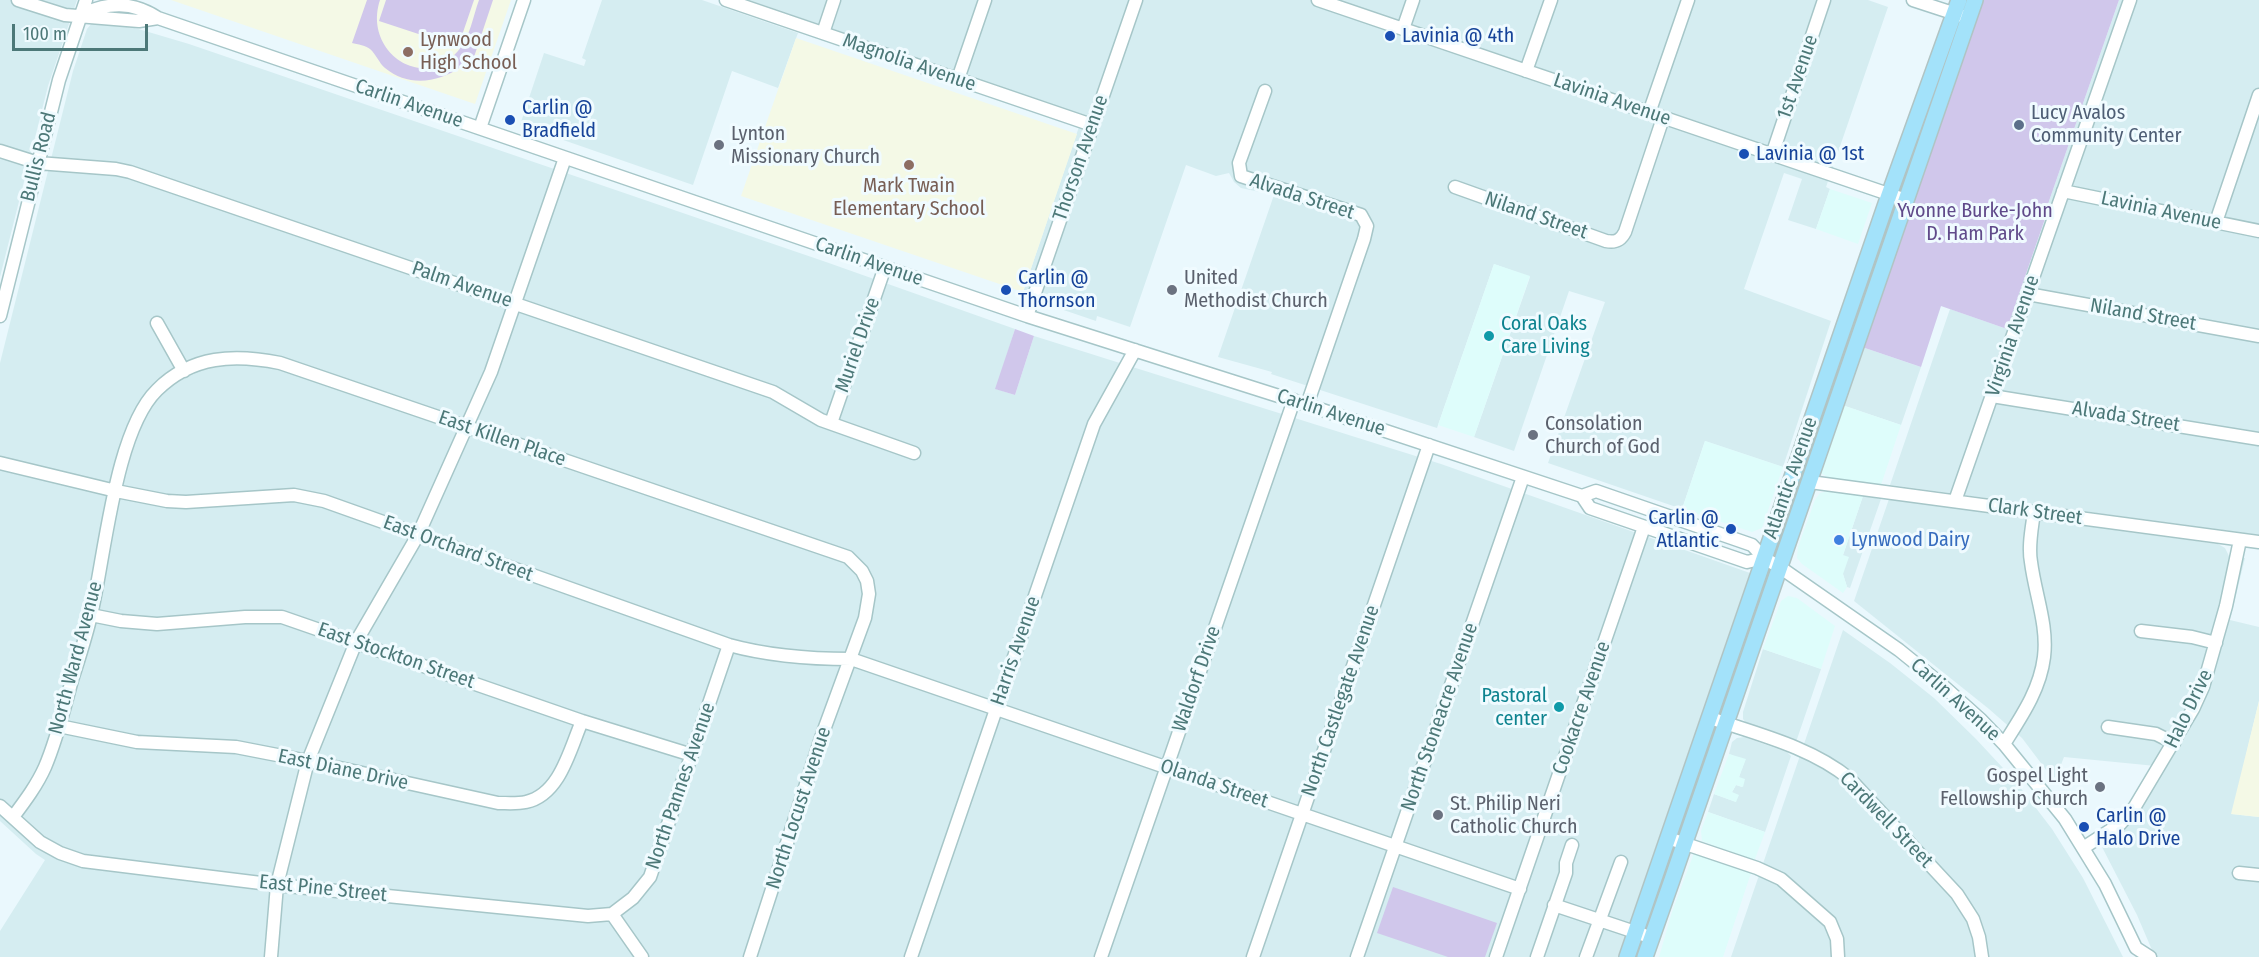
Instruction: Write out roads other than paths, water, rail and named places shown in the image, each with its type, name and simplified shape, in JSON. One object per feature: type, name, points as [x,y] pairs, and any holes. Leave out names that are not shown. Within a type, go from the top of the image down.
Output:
[{"type":"main road","name":"Atlantic Avenue","points":[[1627,957],[1889,195],[1961,11],[1975,0]]},
{"type":"main road","name":"Atlantic Avenue","points":[[1644,957],[1781,567],[1906,200],[1961,11]]},
{"type":"street","name":"Carlin Avenue","points":[[18,0],[64,15],[140,21],[158,18]]},
{"type":"street","name":"Bullis Road","points":[[1,311],[59,80],[86,0]]},
{"type":"street","points":[[135,0],[145,9]]},
{"type":"street","points":[[480,129],[524,0]]},
{"type":"street","name":"Magnolia Avenue","points":[[726,0],[1092,125]]},
{"type":"street","points":[[823,33],[834,0]]},
{"type":"street","points":[[958,79],[985,0]]},
{"type":"street","name":"Thorson Avenue","points":[[1027,316],[1136,0]]},
{"type":"street","name":"Lavinia Avenue","points":[[1318,0],[1906,200]]},
{"type":"street","points":[[1403,29],[1413,0]]},
{"type":"street","points":[[1526,71],[1551,0]]},
{"type":"street","points":[[1649,113],[1688,0]]},
{"type":"street","name":"1st Avenue","points":[[1772,155],[1824,0]]},
{"type":"street","points":[[1913,0],[1961,11]]},
{"type":"street","name":"Virginia Avenue","points":[[1955,501],[2130,0]]},
{"type":"street","name":"Carlin Avenue","points":[[81,15],[94,9],[114,5],[145,9],[158,18],[1027,316],[1294,400],[1582,496],[1596,491],[1752,545],[1764,558],[1781,567],[1928,672],[2004,744],[2051,801],[2084,848],[2109,891],[2135,952],[2150,957]]},
{"type":"street","name":"Alvada Street","points":[[1265,91],[1239,163],[1239,173],[1244,179],[1361,215],[1366,221],[1364,239],[1307,405]]},
{"type":"street","points":[[2216,222],[2259,95]]},
{"type":"street","name":"Niland Street","points":[[1455,187],[1606,241],[1618,241],[1625,231],[1663,118]]},
{"type":"street","name":"Palm Avenue","points":[[0,151],[38,164],[130,172],[773,392],[821,420],[914,453]]},
{"type":"street","points":[[271,957],[277,885],[308,761],[356,642],[418,535],[467,427],[490,372],[565,158]]},
{"type":"street","name":"Lavinia Avenue","points":[[2063,191],[2259,231]]},
{"type":"street","name":"Muriel Drive","points":[[831,423],[885,267]]},
{"type":"street","name":"Niland Street","points":[[2028,294],[2259,336]]},
{"type":"street","points":[[157,323],[183,371]]},
{"type":"street","name":"Harris Avenue","points":[[911,957],[1094,424],[1135,350]]},
{"type":"street","name":"East Killen Place","points":[[116,491],[131,432],[157,390],[183,371],[209,361],[230,357],[254,358],[280,363],[848,557],[862,571],[867,581],[869,594],[851,659]]},
{"type":"street","name":"Alvada Street","points":[[1992,396],[2259,439]]},
{"type":"street","name":"Waldorf Drive","points":[[1101,957],[1294,400]]},
{"type":"street","name":"North Castlegate Avenue","points":[[1253,957],[1429,445]]},
{"type":"street","name":"East Orchard Street","points":[[0,463],[167,501],[306,496],[729,645],[780,655],[818,659],[851,659],[908,679]]},
{"type":"street","name":"North Stoneacre Avenue","points":[[1357,957],[1523,477]]},
{"type":"street","name":"Clark Street","points":[[1810,482],[2259,542]]},
{"type":"street","name":"North Ward Avenue","points":[[13,817],[30,794],[45,766],[59,726],[91,615],[116,491]]},
{"type":"street","name":"Carlin Avenue","points":[[1582,496],[1590,508],[1746,562],[1764,558]]},
{"type":"street","points":[[2004,744],[2035,690],[2044,657],[2043,622],[2030,555],[2034,512]]},
{"type":"street","name":"Cookacre Avenue","points":[[1496,957],[1644,527]]},
{"type":"street","name":"Halo Drive","points":[[2084,848],[2128,816],[2138,803],[2204,687],[2240,540]]},
{"type":"street","name":"East Stockton Street","points":[[91,615],[121,621],[158,624],[245,617],[282,617],[582,721],[692,755]]},
{"type":"street","points":[[2141,631],[2192,637],[2216,643]]},
{"type":"street","name":"North Pannes Avenue","points":[[612,914],[633,898],[650,877],[729,645]]},
{"type":"street","name":"North Locust Avenue","points":[[750,957],[821,738],[851,659]]},
{"type":"street","name":"Olanda Street","points":[[908,679],[1520,889]]},
{"type":"street","name":"Cardwell Street","points":[[1710,718],[1811,754],[1832,765],[1850,779],[1957,894],[1973,919],[1982,957]]},
{"type":"street","name":"East Diane Drive","points":[[59,726],[137,742],[236,747],[498,803],[526,802],[546,792],[560,773],[582,721]]},
{"type":"street","points":[[2108,727],[2156,734],[2174,742]]},
{"type":"street","name":"East Pine Street","points":[[0,806],[40,842],[60,853],[83,861],[277,885],[588,916],[612,914]]},
{"type":"street","points":[[1668,838],[1757,868],[1781,879],[1830,922],[1838,939],[1838,957]]},
{"type":"street","points":[[1537,957],[1572,845]]},
{"type":"street","points":[[1586,957],[1621,862]]},
{"type":"street","points":[[2240,873],[2259,875]]},
{"type":"street","points":[[1554,905],[1651,938]]},
{"type":"street","points":[[612,914],[642,957]]},
{"type":"place","name":"Lavinia @ 4th","points":[[1390,36]]},
{"type":"place","name":"Lynwood High School","points":[[408,52]]},
{"type":"place","name":"Carlin @ Bradfield","points":[[510,120]]},
{"type":"place","name":"Lucy Avalos Community Center","points":[[2019,125]]},
{"type":"place","name":"Lynton Missionary Church","points":[[719,145]]},
{"type":"place","name":"Lavinia @ 1st","points":[[1744,154]]},
{"type":"place","name":"Mark Twain Elementary School","points":[[909,165]]},
{"type":"place","name":"Carlin @ Thornson","points":[[1006,290]]},
{"type":"place","name":"United Methodist Church","points":[[1172,290]]},
{"type":"place","name":"Coral Oaks Care Living","points":[[1489,336]]},
{"type":"place","name":"Consolation Church of God","points":[[1533,435]]},
{"type":"place","name":"Carlin @ Atlantic","points":[[1731,529]]},
{"type":"place","name":"Lynwood Dairy","points":[[1839,540]]},
{"type":"place","name":"Pastoral center","points":[[1559,707]]},
{"type":"place","name":"Gospel Light Fellowship Church","points":[[2100,787]]},
{"type":"place","name":"St. Philip Neri Catholic Church","points":[[1438,815]]},
{"type":"place","name":"Carlin @ Halo Drive","points":[[2084,827]]},
{"type":"park label","name":"Yvonne Burke-John D. Ham Park","points":[[1975,222]]}]
